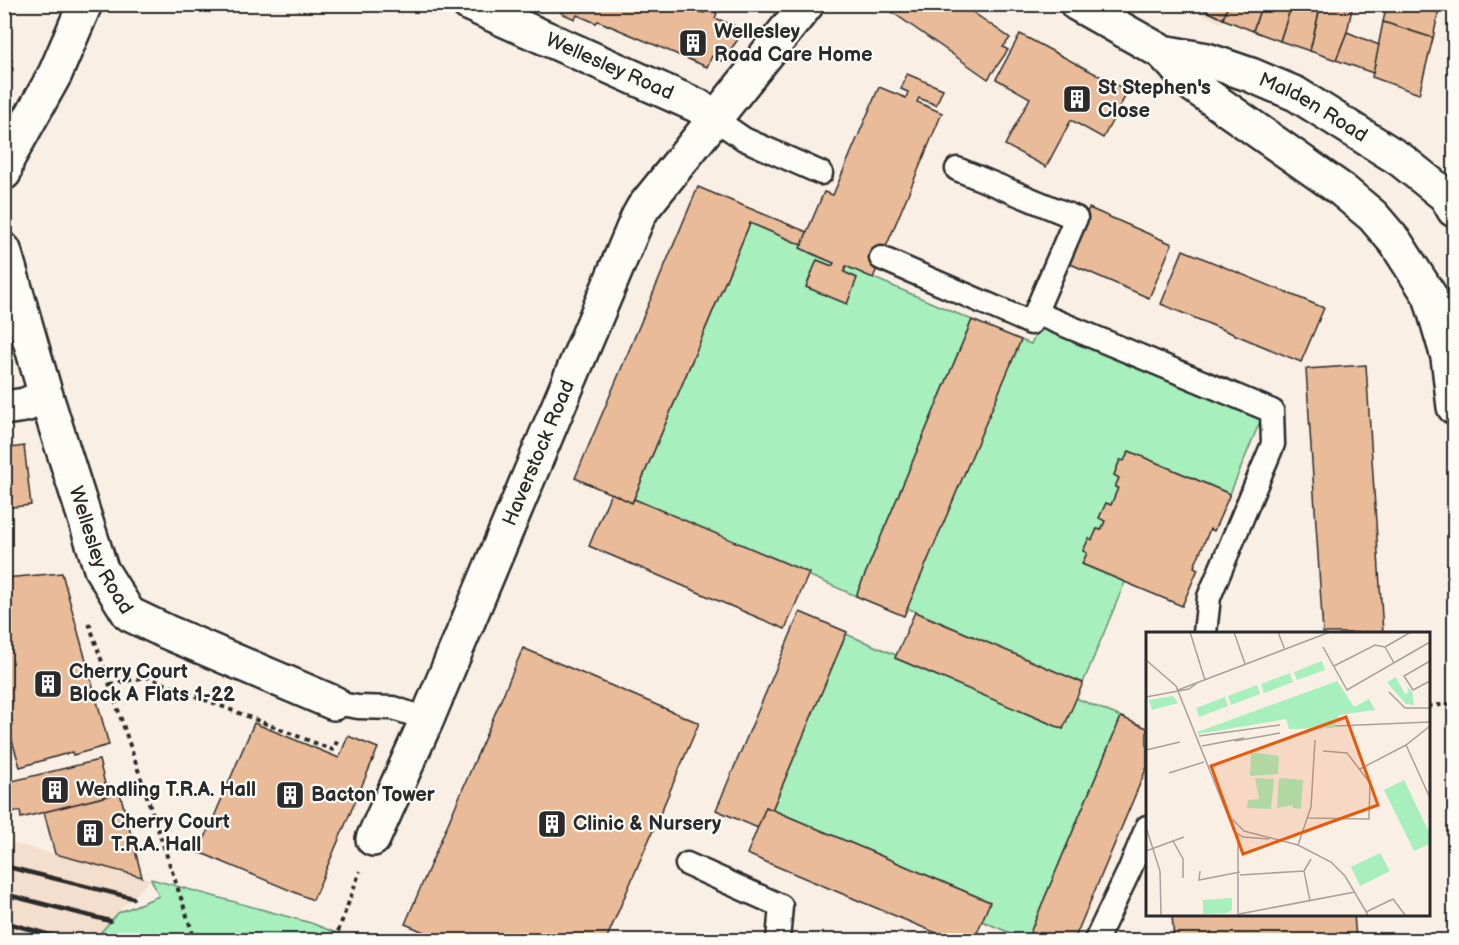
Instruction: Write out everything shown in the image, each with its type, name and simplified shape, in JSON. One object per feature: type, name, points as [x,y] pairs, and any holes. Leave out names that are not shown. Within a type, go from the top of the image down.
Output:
[{"type":"street","points":[[4,173],[7,160],[55,74],[85,4]]},
{"type":"street","name":"Wellesley Road","points":[[469,4],[698,106],[716,118]]},
{"type":"street","name":"Haverstock Road","points":[[373,839],[427,719],[635,223],[643,208],[807,4]]},
{"type":"street","name":"Malden Road","points":[[1077,4],[1162,52],[1194,86],[1342,190],[1373,216],[1396,243],[1430,296],[1442,336],[1455,407]]},
{"type":"street","name":"Malden Road","points":[[1162,52],[1207,60],[1288,90],[1326,111],[1401,160],[1452,198]]},
{"type":"street","name":"Wellesley Road","points":[[4,250],[46,396],[101,569],[129,614],[167,632],[343,704]]},
{"type":"street","points":[[4,408],[25,405],[46,396]]},
{"type":"lane","points":[[716,118],[744,139],[821,173]]},
{"type":"lane","points":[[881,258],[1031,323],[1076,218],[957,169]]},
{"type":"lane","points":[[1036,313],[1272,411],[1273,444],[1209,597],[1205,632]]},
{"type":"lane","name":"Wellesley Road","points":[[343,704],[393,708],[427,719]]},
{"type":"lane","points":[[1096,940],[1143,850],[1146,833]]},
{"type":"lane","points":[[687,864],[781,906],[778,940]]},
{"type":"path","points":[[1455,467],[1450,473],[1455,505]]},
{"type":"path","points":[[101,569],[84,608],[195,940]]},
{"type":"path","points":[[110,684],[147,677],[333,750],[343,704]]},
{"type":"path","points":[[1429,706],[1455,704]]},
{"type":"path","points":[[335,940],[342,916],[373,839]]},
{"type":"shaded area","points":[[1181,5],[1229,5],[1221,23]]},
{"type":"shaded area","points":[[4,841],[151,879],[94,940],[5,940]]},
{"type":"green space","points":[[750,223],[802,245],[809,253],[834,263],[832,266],[817,260],[806,287],[847,303],[857,278],[844,272],[846,266],[972,320],[856,596],[634,499]]},
{"type":"green space","points":[[1039,326],[1261,419],[1230,494],[1129,451],[1124,461],[1120,460],[1114,475],[1119,478],[1115,487],[1118,488],[1111,505],[1106,503],[1100,518],[1105,521],[1101,530],[1097,529],[1092,540],[1089,539],[1083,550],[1087,553],[1082,564],[1125,582],[1083,683],[907,608],[1021,340],[1031,344]]},
{"type":"green space","points":[[846,634],[896,655],[895,658],[1063,729],[1076,698],[1121,717],[1027,940],[982,921],[990,902],[772,810]]},
{"type":"green space","points":[[151,879],[311,923],[354,940],[94,940],[118,913],[159,896]]},
{"type":"building","name":"Wellesley Road Care Home","points":[[550,4],[700,4],[698,11],[704,13],[706,9],[717,13],[715,18],[745,30],[722,61],[712,56],[707,67],[598,21],[596,23],[577,15],[575,19],[561,13],[563,10]]},
{"type":"building","points":[[961,4],[1010,38],[1003,47],[1008,50],[988,79],[882,5]]},
{"type":"building","points":[[1198,4],[1229,4],[1223,19],[1198,7]]},
{"type":"building","points":[[1229,4],[1262,4],[1253,31],[1223,19]]},
{"type":"building","points":[[1262,4],[1292,4],[1280,41],[1253,31]]},
{"type":"building","points":[[1292,4],[1321,4],[1310,51],[1280,41]]},
{"type":"building","points":[[1321,4],[1353,4],[1347,32],[1336,60],[1310,51]]},
{"type":"building","points":[[1387,4],[1421,4],[1439,9],[1433,38],[1383,22]]},
{"type":"building","points":[[1421,4],[1440,4],[1439,9]]},
{"type":"building","points":[[1383,22],[1433,38],[1419,94],[1372,77]]},
{"type":"building","points":[[1347,32],[1379,45],[1373,73],[1336,60]]},
{"type":"building","name":"St Stephen's Close","points":[[1020,34],[1128,91],[1103,138],[1071,120],[1046,167],[1005,145],[1030,98],[996,79]]},
{"type":"building","points":[[907,74],[943,89],[936,105],[919,98],[917,102],[942,113],[873,278],[846,266],[844,272],[857,278],[847,304],[806,287],[817,260],[832,266],[834,263],[800,248],[824,192],[833,195],[879,87],[906,98],[908,92],[901,89]]},
{"type":"building","points":[[698,187],[807,232],[802,245],[750,223],[632,503],[575,478]]},
{"type":"building","points":[[1089,208],[1172,244],[1149,298],[1066,262]]},
{"type":"building","points":[[1183,250],[1324,308],[1301,362],[1161,304]]},
{"type":"building","points":[[972,320],[1021,340],[904,616],[856,596]]},
{"type":"building","points":[[1366,365],[1383,632],[1323,632],[1306,369]]},
{"type":"building","points":[[24,446],[31,505],[4,508],[4,449]]},
{"type":"building","points":[[1129,451],[1230,494],[1214,531],[1210,529],[1194,567],[1198,569],[1182,606],[1082,564],[1087,553],[1083,551],[1089,538],[1092,540],[1097,529],[1101,530],[1105,521],[1099,518],[1106,503],[1111,505],[1118,488],[1115,487],[1119,478],[1114,475],[1120,460],[1124,461]]},
{"type":"building","points":[[611,493],[632,503],[634,499],[809,573],[785,629],[589,546]]},
{"type":"building","name":"Cherry Court Block A Flats 1-22","points":[[62,573],[109,745],[73,755],[72,752],[20,767],[4,714],[4,578]]},
{"type":"building","points":[[800,612],[847,632],[772,810],[766,807],[758,828],[716,810]]},
{"type":"building","points":[[915,612],[1083,683],[1063,729],[895,658]]},
{"type":"building","name":"Clinic & Nursery","points":[[523,648],[699,723],[606,940],[443,940],[405,924]]},
{"type":"building","points":[[1121,717],[1146,728],[1146,769],[1074,940],[1027,940]]},
{"type":"building","name":"Bacton Tower","points":[[254,723],[339,758],[348,736],[378,748],[313,900],[199,852]]},
{"type":"building","name":"Wendling T.R.A. Hall","points":[[99,760],[108,796],[21,818],[20,811],[4,815],[4,783]]},
{"type":"building","name":"Cherry Court T.R.A. Hall","points":[[120,793],[142,877],[55,854],[44,812]]},
{"type":"building","points":[[766,807],[990,902],[974,940],[953,940],[747,854]]},
{"type":"building","points":[[1172,915],[1354,915],[1356,940],[1174,940]]},
{"type":"railway","points":[[4,866],[133,898]]},
{"type":"railway","points":[[4,894],[110,921]]},
{"type":"railway","points":[[4,922],[68,940]]},
{"type":"place","name":"Wellesley Road Care Home","points":[[693,43]]},
{"type":"place","name":"St Stephen's Close","points":[[1077,99]]},
{"type":"place","name":"Cherry Court Block A Flats 1-22","points":[[48,684]]},
{"type":"place","name":"Wendling T.R.A. Hall","points":[[55,790]]},
{"type":"place","name":"Bacton Tower","points":[[290,795]]},
{"type":"place","name":"Clinic & Nursery","points":[[552,824]]},
{"type":"place","name":"Cherry Court T.R.A. Hall","points":[[90,833]]}]
